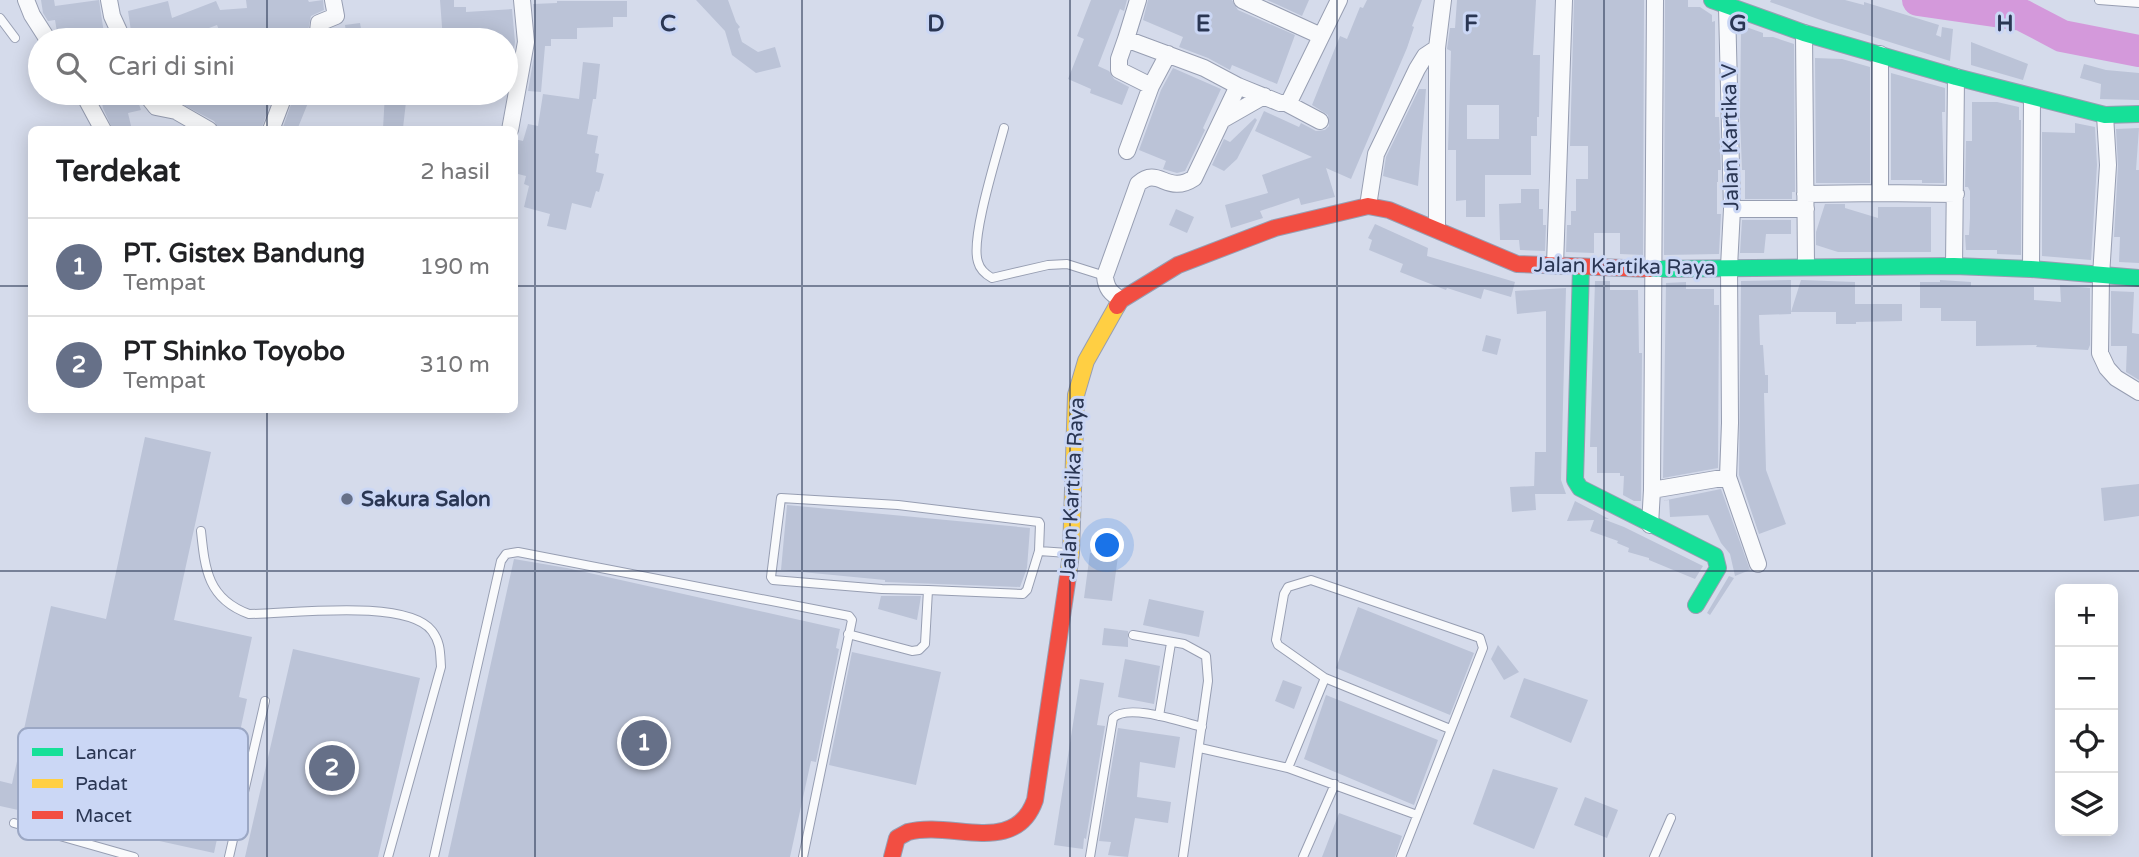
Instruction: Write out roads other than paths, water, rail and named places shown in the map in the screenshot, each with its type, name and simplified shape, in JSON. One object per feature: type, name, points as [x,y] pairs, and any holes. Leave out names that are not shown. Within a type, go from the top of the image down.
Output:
[{"type":"street","points":[[26,0],[40,28]]},
{"type":"street","points":[[109,0],[118,28]]},
{"type":"street","points":[[318,28],[319,23],[337,16],[333,0]]},
{"type":"street","points":[[518,86],[526,43],[522,0]]},
{"type":"street","points":[[1138,0],[1119,59],[1119,70],[1151,86]]},
{"type":"street","points":[[1242,0],[1321,36]]},
{"type":"street","points":[[1286,103],[1290,100],[1339,0]]},
{"type":"street","points":[[1437,229],[1437,48],[1443,0]]},
{"type":"street","points":[[1555,264],[1564,0]]},
{"type":"street","points":[[1650,525],[1656,0]]},
{"type":"street","points":[[1719,3],[1804,33],[1956,77],[2105,115],[2139,114]]},
{"type":"street","name":"Jalan Kartika V","points":[[1719,3],[1732,209],[1729,267],[1728,477]]},
{"type":"street","points":[[1804,33],[1806,266]]},
{"type":"street","points":[[1126,39],[1205,68],[1238,86],[1286,103],[1320,121]]},
{"type":"street","points":[[1368,206],[1376,153],[1417,69],[1425,57],[1437,48]]},
{"type":"street","points":[[1127,151],[1151,86],[1168,54]]},
{"type":"street","points":[[1880,54],[1880,193]]},
{"type":"street","points":[[1954,266],[1956,77]]},
{"type":"street","points":[[1121,300],[1105,285],[1105,276],[1138,184],[1146,177],[1157,177],[1175,186],[1194,178],[1238,86]]},
{"type":"street","points":[[1222,120],[1264,96]]},
{"type":"street","points":[[2031,269],[2032,97]]},
{"type":"street","points":[[89,105],[101,126]]},
{"type":"street","points":[[154,105],[176,111],[202,126]]},
{"type":"street","points":[[273,126],[280,105]]},
{"type":"street","points":[[511,126],[515,105]]},
{"type":"street","points":[[2105,115],[2108,165],[2101,276],[2100,353],[2106,368],[2135,392],[2139,392]]},
{"type":"street","points":[[1732,209],[1880,193],[1956,194]]},
{"type":"street","name":"Jalan Kartika Raya","points":[[892,857],[893,842],[900,833],[914,830],[1006,833],[1021,825],[1030,815],[1037,788],[1071,553],[1076,395],[1086,360],[1121,300],[1178,265],[1263,232],[1368,206],[1389,210],[1517,264],[1652,269],[1954,266],[2139,278]]},
{"type":"street","points":[[1581,268],[1575,480],[1580,488],[1715,556],[1718,568],[1696,605]]},
{"type":"street","points":[[1652,489],[1728,477],[1758,564]]},
{"type":"lane","points":[[2099,0],[2139,3]]},
{"type":"lane","points":[[0,18],[15,38]]},
{"type":"lane","points":[[1004,128],[978,234],[977,260],[984,273],[992,278],[1048,265],[1067,264],[1105,276]]},
{"type":"lane","points":[[781,498],[898,505],[1039,522],[1038,551],[1027,590],[1023,594],[882,589],[773,580],[771,577],[781,498]]},
{"type":"lane","points":[[201,531],[205,569],[216,592],[232,608],[248,614],[375,610],[400,614],[430,629],[440,645],[441,667],[388,857]]},
{"type":"lane","points":[[1038,551],[1071,553]]},
{"type":"lane","points":[[434,857],[501,561],[506,554],[519,552],[849,616],[852,620],[803,857]]},
{"type":"lane","points":[[1401,857],[1483,648],[1480,638],[1311,580],[1288,587],[1284,594],[1276,640],[1278,645],[1325,678],[1450,729]]},
{"type":"lane","points":[[848,634],[912,651],[919,650],[925,644],[929,590]]},
{"type":"lane","points":[[1133,635],[1184,644],[1206,656],[1208,681],[1183,857]]},
{"type":"lane","points":[[1159,716],[1171,643]]},
{"type":"lane","points":[[1288,768],[1325,678]]},
{"type":"lane","points":[[248,775],[265,701]]},
{"type":"lane","points":[[1090,857],[1113,718],[1118,713],[1128,712],[1159,716],[1202,727]]},
{"type":"lane","points":[[1200,748],[1288,768],[1417,815]]},
{"type":"lane","points":[[1303,857],[1335,784]]},
{"type":"lane","points":[[1654,857],[1671,818]]},
{"type":"lane","points":[[14,823],[18,824]]},
{"type":"lane","points":[[74,840],[134,857]]},
{"type":"waterway","points":[[1918,0],[2022,15],[2062,36],[2139,51]]},
{"type":"place","name":"Sakura Salon","points":[[347,499]]},
{"type":"place","name":"PT. Gistex Bandung","points":[[644,743]]},
{"type":"place","name":"PT Shinko Toyobo","points":[[332,768]]}]
